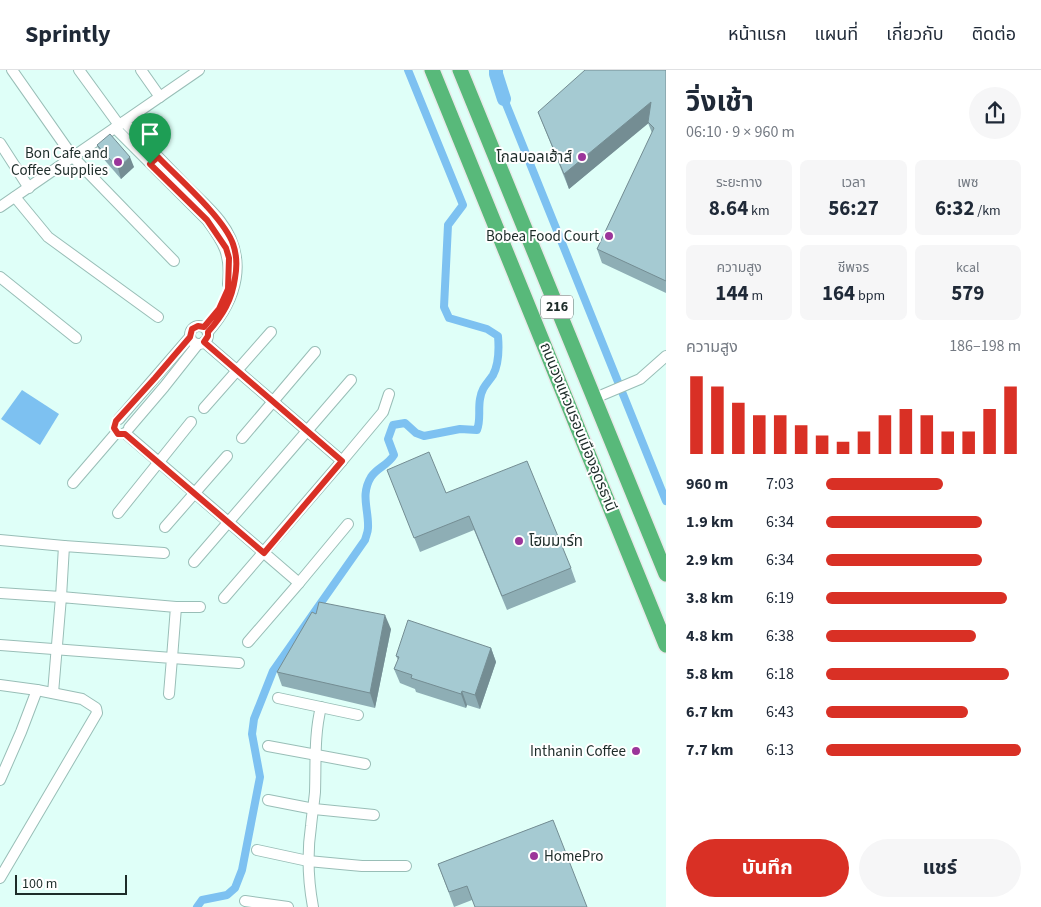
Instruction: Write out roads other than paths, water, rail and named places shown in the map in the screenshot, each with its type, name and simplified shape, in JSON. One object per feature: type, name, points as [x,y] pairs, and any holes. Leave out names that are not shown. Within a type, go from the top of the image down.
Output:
[{"type":"highway","name":"ถนนวงแหวนรอบเมืองอุดรธานี","points":[[432,70],[666,645]]},
{"type":"highway","name":"ถนนวงแหวนรอบเมืองอุดรธานี","points":[[460,70],[601,396],[666,574]]},
{"type":"street","points":[[12,70],[73,157],[174,261]]},
{"type":"street","points":[[79,70],[120,125],[154,160],[219,220],[232,242],[236,268],[232,294],[223,314],[206,330]]},
{"type":"street","points":[[141,70],[160,97]]},
{"type":"street","points":[[0,208],[199,70]]},
{"type":"street","points":[[0,143],[29,188]]},
{"type":"street","points":[[15,197],[48,237],[158,317]]},
{"type":"street","points":[[0,277],[76,338]]},
{"type":"street","points":[[299,583],[114,425],[155,378],[197,341],[208,336],[206,330],[198,326],[191,332],[197,341],[238,371],[342,461]]},
{"type":"street","points":[[204,408],[271,332]]},
{"type":"street","points":[[73,483],[164,387],[197,341]]},
{"type":"street","points":[[242,438],[315,352]]},
{"type":"street","points":[[601,396],[640,379],[666,356]]},
{"type":"street","points":[[155,378],[164,387]]},
{"type":"street","points":[[194,562],[351,380]]},
{"type":"street","points":[[224,598],[383,412],[390,394]]},
{"type":"street","points":[[118,512],[191,422]]},
{"type":"street","points":[[165,527],[227,456]]},
{"type":"street","points":[[248,642],[348,524]]},
{"type":"street","points":[[0,540],[164,553]]},
{"type":"street","points":[[53,694],[62,597],[64,546]]},
{"type":"street","points":[[0,593],[176,607],[200,607]]},
{"type":"street","points":[[169,694],[176,607]]},
{"type":"street","points":[[0,644],[239,663]]},
{"type":"street","points":[[0,685],[82,699],[96,708],[97,713],[0,878]]},
{"type":"street","points":[[0,780],[21,732],[36,690]]},
{"type":"street","points":[[278,698],[358,715]]},
{"type":"street","points":[[313,907],[309,886],[308,861],[314,809],[315,755],[321,707]]},
{"type":"street","points":[[268,746],[365,764]]},
{"type":"street","points":[[268,800],[314,809],[374,815]]},
{"type":"street","points":[[256,850],[308,861],[362,866],[406,866]]},
{"type":"street","points":[[245,901],[288,907]]},
{"type":"water","points":[[22,390],[59,414],[40,445],[1,419]]},
{"type":"waterway","points":[[197,907],[202,900],[227,895],[235,888],[242,870],[260,777],[252,734],[254,719],[273,671],[365,540],[368,528],[366,490],[373,474],[394,455],[388,439],[393,425],[405,423],[416,433],[424,436],[460,429],[477,430],[482,391],[493,375],[496,366],[498,336],[487,329],[449,318],[444,307],[448,225],[463,205],[408,70]]},
{"type":"waterway","points":[[496,70],[504,99]]},
{"type":"waterway","points":[[504,99],[666,501]]},
{"type":"place","name":"โกลบอลเฮ้าส์","points":[[582,157]]},
{"type":"place","name":"Bon Cafe and Coffee Supplies","points":[[118,162]]},
{"type":"place","name":"Bobea Food Court","points":[[609,236]]},
{"type":"place","name":"โฮมมาร์ท","points":[[519,541]]},
{"type":"place","name":"Inthanin Coffee","points":[[636,751]]},
{"type":"place","name":"HomePro","points":[[534,856]]}]
